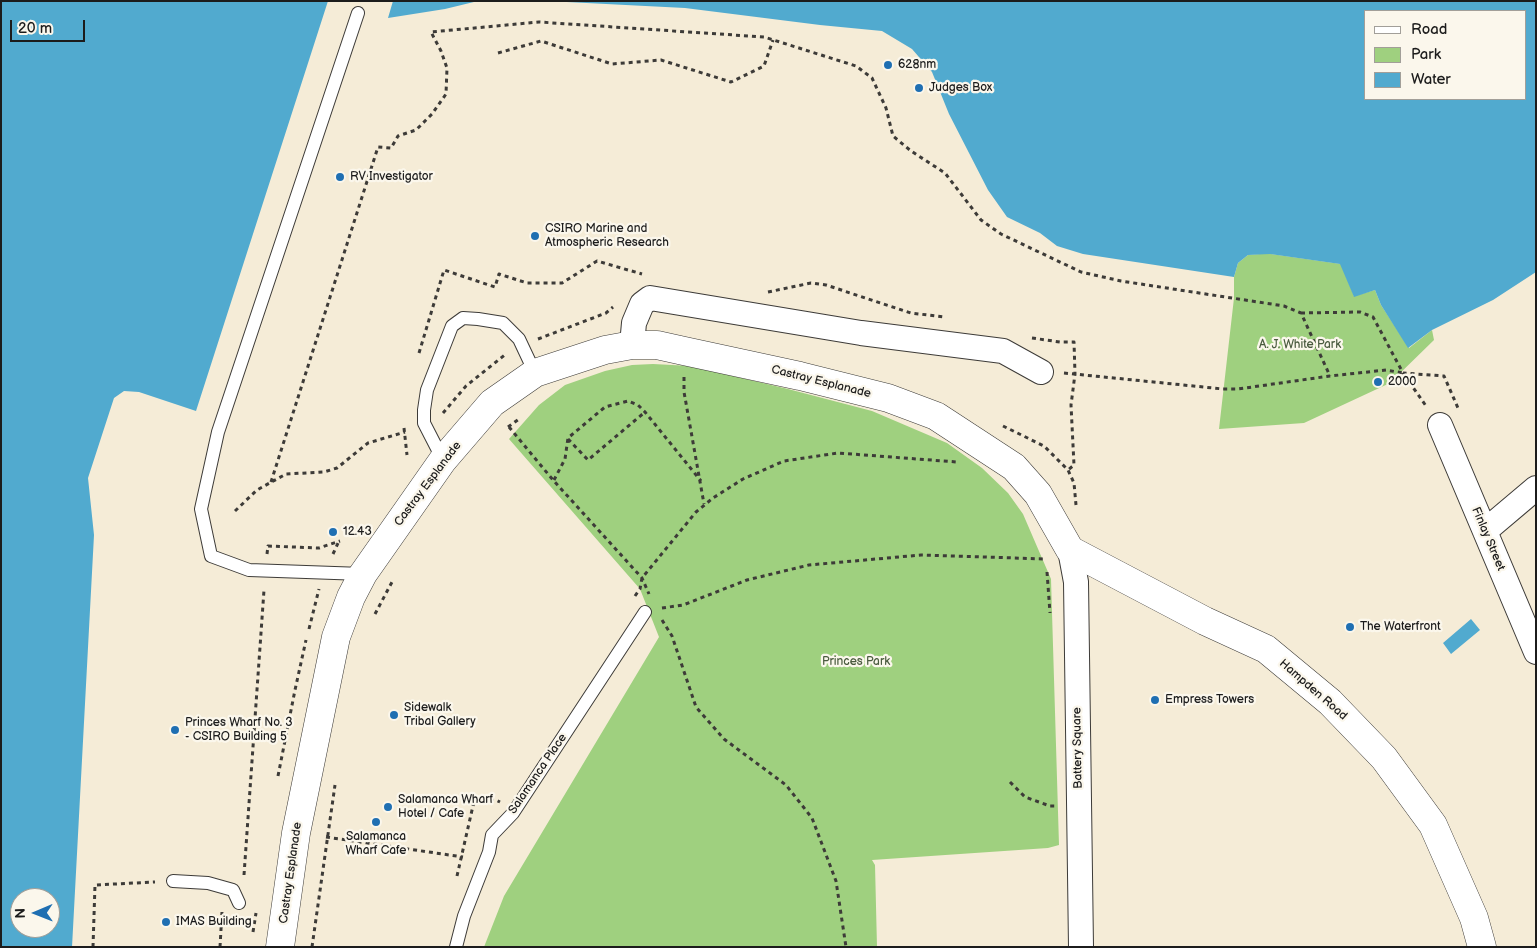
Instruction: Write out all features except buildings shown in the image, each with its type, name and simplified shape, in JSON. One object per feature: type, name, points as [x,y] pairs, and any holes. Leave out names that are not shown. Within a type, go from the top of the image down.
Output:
[{"type":"street","points":[[632,345],[634,323],[642,304],[650,298],[861,333],[1003,351],[1041,372]]},
{"type":"street","name":"Castray Esplanade","points":[[280,947],[296,833],[336,637],[351,596],[363,574],[443,460],[492,404],[535,373],[605,350],[632,345],[657,345],[800,376],[888,398],[936,416],[1014,467],[1038,494],[1070,550]]},
{"type":"street","name":"Finlay Street","points":[[1440,425],[1536,652]]},
{"type":"street","points":[[1485,531],[1536,488]]},
{"type":"street","name":"Battery Square","points":[[1070,550],[1076,582],[1081,947]]},
{"type":"street","name":"Hampden Road","points":[[1070,550],[1205,621],[1266,649],[1330,702],[1384,758],[1433,825],[1474,918],[1482,947]]},
{"type":"lane","points":[[358,13],[218,432],[202,509],[211,556],[248,570],[363,574]]},
{"type":"lane","points":[[443,460],[424,423],[424,410],[427,390],[452,326],[463,318],[503,323],[519,339],[535,373]]},
{"type":"lane","name":"Salamanca Place","points":[[456,947],[464,916],[490,852],[492,835],[513,813],[650,611]]},
{"type":"lane","points":[[173,881],[208,883],[233,890],[239,903]]},
{"type":"path","points":[[271,482],[378,147],[391,148],[398,136],[416,130],[432,114],[446,94],[447,68],[431,32],[539,22],[764,37],[856,66],[872,78],[886,108],[892,136],[945,173],[981,220],[1001,234],[1081,272],[1121,281],[1284,306],[1301,313],[1360,312],[1374,317],[1403,373],[1440,425]]},
{"type":"path","points":[[498,53],[541,41],[612,64],[661,60],[731,82],[764,66],[773,40]]},
{"type":"path","points":[[527,283],[562,283],[597,261],[647,275],[650,298]]},
{"type":"path","points":[[763,294],[780,288],[811,283],[826,285],[911,313],[951,318]]},
{"type":"path","points":[[1301,313],[1330,376]]},
{"type":"path","points":[[1032,338],[1074,342],[1075,374],[1070,405],[1074,465],[1068,470]]},
{"type":"path","points":[[1041,372],[1223,389],[1238,389],[1386,370],[1403,373]]},
{"type":"path","points":[[684,372],[684,392],[704,505]]},
{"type":"path","points":[[554,480],[565,459],[568,438],[605,407],[628,401],[638,405],[645,412],[701,481]]},
{"type":"path","points":[[568,438],[588,460],[645,412]]},
{"type":"path","points":[[502,433],[522,417]]},
{"type":"path","points":[[509,427],[642,578],[650,611],[672,636],[696,707],[724,739],[786,785],[812,818],[836,881],[846,947]]},
{"type":"path","points":[[235,511],[257,490],[286,474],[324,472],[337,468],[368,443],[405,432]]},
{"type":"path","points":[[642,578],[696,512],[704,505],[743,479],[784,461],[838,453],[960,462]]},
{"type":"path","points":[[220,947],[222,907],[244,876],[268,546],[319,548],[340,541]]},
{"type":"path","points":[[650,611],[683,605],[747,580],[809,565],[921,555],[1049,559],[1070,550]]},
{"type":"path","points":[[371,620],[397,574]]},
{"type":"path","points":[[312,947],[336,780]]},
{"type":"path","points":[[1010,782],[1025,797],[1050,806],[1079,805]]},
{"type":"path","points":[[296,833],[486,860]]},
{"type":"path","points":[[93,947],[95,885],[173,881]]},
{"type":"green space","name":"A. J. White Park","points":[[1272,253],[1341,264],[1354,296],[1375,290],[1381,305],[1409,348],[1432,330],[1434,340],[1390,383],[1304,423],[1219,429],[1234,298],[1234,277],[1238,263],[1248,255]]},
{"type":"green space","name":"Princes Park","points":[[632,365],[691,366],[872,411],[947,443],[982,468],[1008,493],[1023,514],[1051,579],[1059,845],[1048,848],[872,860],[875,865],[877,947],[484,947],[504,896],[659,637],[640,589],[509,439],[539,405],[565,385],[605,371]]},
{"type":"water","points":[[1,1],[328,1],[196,411],[139,392],[124,391],[114,398],[88,478],[94,535],[72,947],[1,947]]},
{"type":"water","points":[[393,1],[478,1],[445,9],[388,18]]},
{"type":"water","points":[[547,1],[1536,1],[1536,272],[1493,300],[1432,330],[1408,348],[1381,305],[1375,290],[1354,297],[1340,264],[1270,254],[1248,255],[1238,263],[1234,277],[1083,254],[1057,246],[1040,233],[1007,217],[988,190],[949,114],[932,72],[912,49],[882,31],[685,8]]},
{"type":"water","points":[[1471,619],[1480,630],[1451,654],[1443,643]]},
{"type":"place","name":"628nm","points":[[888,65]]},
{"type":"place","name":"Judges Box","points":[[919,88]]},
{"type":"place","name":"RV Investigator","points":[[340,177]]},
{"type":"place","name":"CSIRO Marine and Atmospheric Research","points":[[535,236]]},
{"type":"place","name":"2000","points":[[1378,382]]},
{"type":"place","name":"12.43","points":[[333,532]]},
{"type":"place","name":"The Waterfront","points":[[1350,627]]},
{"type":"place","name":"Empress Towers","points":[[1155,700]]},
{"type":"place","name":"Sidewalk Tribal Gallery","points":[[394,715]]},
{"type":"place","name":"Princes Wharf No. 3 - CSIRO Building 5","points":[[175,730]]},
{"type":"place","name":"Salamanca Wharf Hotel / Cafe","points":[[388,807]]},
{"type":"place","name":"Salamanca Wharf Cafe","points":[[376,822]]},
{"type":"place","name":"IMAS Building","points":[[166,922]]}]
